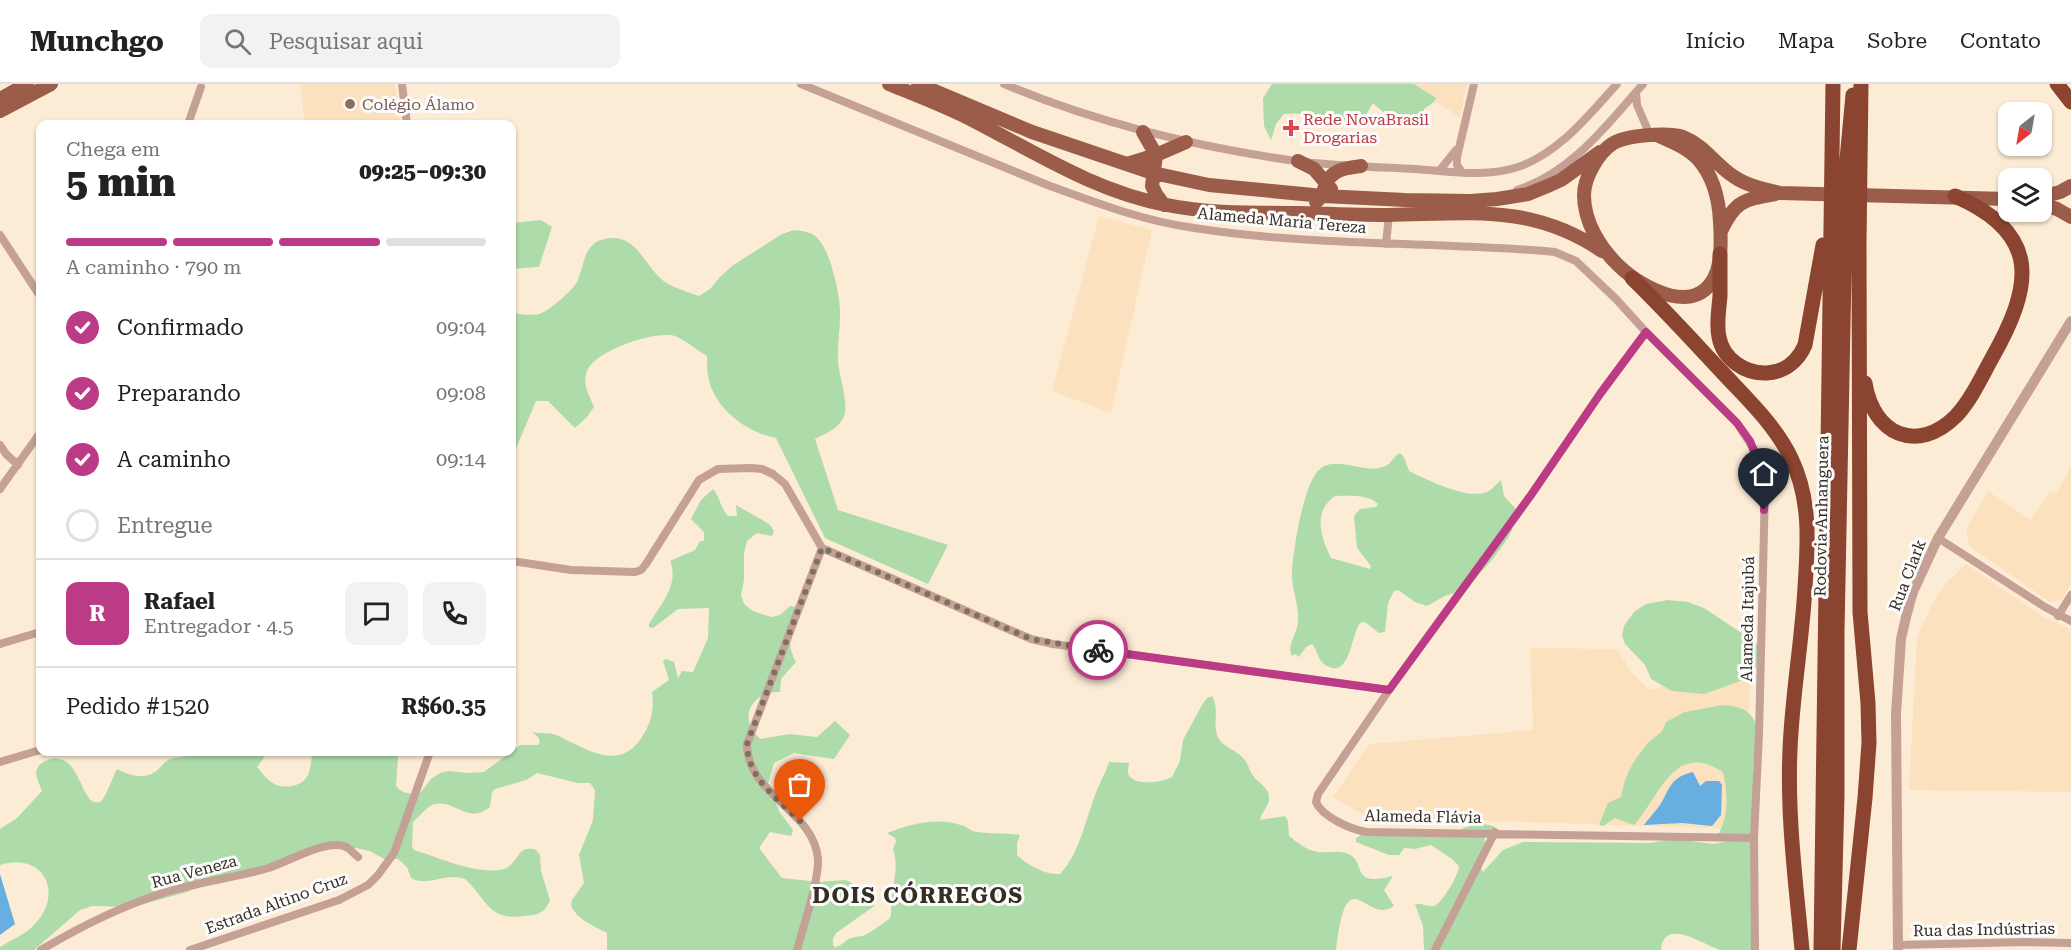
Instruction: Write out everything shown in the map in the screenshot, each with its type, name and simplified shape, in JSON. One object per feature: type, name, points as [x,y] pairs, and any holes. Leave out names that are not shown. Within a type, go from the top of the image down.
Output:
[{"type":"highway","name":"Rodovia Anhanguera","points":[[1821,950],[1833,84]]},
{"type":"highway","name":"Rodovia Anhanguera","points":[[1833,950],[1846,170],[1854,84]]},
{"type":"highway","points":[[1849,950],[1866,798],[1869,742],[1860,612],[1861,84]]},
{"type":"highway","points":[[1861,140],[1867,84]]},
{"type":"highway","points":[[2057,84],[2071,102]]},
{"type":"highway","points":[[1720,254],[1718,329],[1722,348],[1734,362],[1750,371],[1774,372],[1790,365],[1802,353],[1809,329],[1823,250],[1832,174]]},
{"type":"highway","points":[[1860,341],[1870,405],[1882,423],[1894,432],[1916,436],[1939,429],[1955,417],[1971,396],[2010,327],[2020,297],[2022,277],[2018,252],[2006,230],[1984,210],[1955,196]]},
{"type":"highway","points":[[1632,278],[1664,309],[1768,421],[1792,460],[1803,490],[1808,541],[1802,637],[1789,774],[1802,950]]},
{"type":"main road","points":[[0,99],[27,84]]},
{"type":"main road","points":[[0,111],[51,84]]},
{"type":"main road","points":[[889,84],[973,120],[1090,182],[1164,205],[1236,213],[1389,215],[1477,212],[1538,220],[1583,238],[1609,256],[1632,278],[1659,293],[1673,297],[1689,297],[1705,288],[1717,272],[1721,231],[1715,187],[1708,172],[1698,159],[1684,148],[1655,135]]},
{"type":"main road","points":[[918,84],[1032,132],[1153,173],[1209,185],[1324,190],[1340,196],[1405,200],[1497,200],[1528,194],[1561,180],[1612,143],[1655,135],[1678,136],[1691,141],[1739,180],[1753,186],[1785,193]]},
{"type":"main road","points":[[1143,132],[1156,155],[1153,190],[1164,205]]},
{"type":"main road","points":[[1127,164],[1186,142]]},
{"type":"main road","points":[[1609,256],[1595,235],[1588,218],[1584,195],[1591,172],[1600,156],[1612,143]]},
{"type":"main road","points":[[1298,161],[1314,169],[1324,190]]},
{"type":"main road","points":[[1297,213],[1310,208],[1335,172],[1361,166]]},
{"type":"main road","points":[[2052,194],[2071,186]]},
{"type":"main road","points":[[2071,191],[2071,211]]},
{"type":"main road","points":[[1721,231],[1732,210],[1739,203],[1748,199],[1785,193],[1998,198]]},
{"type":"main road","points":[[2052,207],[2071,217]]},
{"type":"street","points":[[402,84],[406,120]]},
{"type":"street","name":"Alameda Maria Tereza","points":[[801,84],[1050,186],[1143,217],[1192,228],[1244,235],[1555,252],[1575,261],[1616,299],[1646,332]]},
{"type":"street","points":[[1004,84],[1143,132],[1186,142],[1298,161],[1485,173],[1504,171],[1539,159],[1583,122],[1617,84]]},
{"type":"street","points":[[1462,172],[1457,165],[1459,145],[1474,84]]},
{"type":"street","points":[[1497,200],[1538,183],[1580,153],[1643,84]]},
{"type":"street","points":[[189,120],[201,87]]},
{"type":"street","points":[[1636,93],[1637,105],[1655,135]]},
{"type":"street","points":[[1440,170],[1459,145]]},
{"type":"street","points":[[1143,217],[1148,200]]},
{"type":"street","points":[[1386,244],[1389,215]]},
{"type":"street","points":[[0,235],[36,290]]},
{"type":"street","name":"Rua Clark","points":[[1898,947],[1896,714],[1901,639],[1912,592],[1938,538],[2071,321]]},
{"type":"street","name":"Alameda Flávia","points":[[1646,332],[1389,690],[1318,794],[1316,802],[1318,806],[1346,826],[1367,832],[1495,832],[1755,838]]},
{"type":"street","name":"Alameda Itajubá","points":[[1646,332],[1737,423],[1753,447],[1765,488],[1760,734],[1755,838],[1755,950]]},
{"type":"street","points":[[0,489],[36,439]]},
{"type":"street","points":[[0,445],[18,465]]},
{"type":"street","points":[[516,562],[571,570],[635,572],[641,570],[699,480],[718,469],[762,469],[785,484],[822,548],[1031,639],[1053,644],[1389,690]]},
{"type":"street","points":[[1938,538],[2058,616],[2071,621]]},
{"type":"street","points":[[797,950],[818,869],[815,844],[800,821],[758,779],[747,756],[747,744],[822,548]]},
{"type":"street","points":[[2058,616],[2071,595]]},
{"type":"street","points":[[0,644],[36,633]]},
{"type":"street","points":[[0,762],[36,751]]},
{"type":"street","name":"Estrada Altino Cruz","points":[[190,950],[339,900],[368,885],[394,853],[429,756]]},
{"type":"street","points":[[1436,950],[1495,832]]},
{"type":"street","name":"Rua Veneza","points":[[42,950],[117,910],[166,892],[213,879],[267,869],[327,846],[347,847],[358,857]]},
{"type":"street","name":"Rua das Indústrias","points":[[1898,947],[2026,942],[2071,943]]},
{"type":"shaded area","name":"Colégio Álamo","points":[[300,84],[395,84],[400,120],[304,120]]},
{"type":"shaded area","points":[[1408,84],[1467,84],[1460,117]]},
{"type":"shaded area","points":[[1099,216],[1152,230],[1111,413],[1052,391]]},
{"type":"shaded area","points":[[2071,467],[2071,584],[2062,600],[2050,602],[1970,547],[1966,533],[1968,525],[1988,491],[2031,520],[2050,491],[2056,493]]},
{"type":"shaded area","points":[[1966,564],[2045,618],[2071,629],[2071,792],[1909,790],[1917,637],[1932,604],[1945,584]]},
{"type":"shaded area","points":[[1530,648],[1617,649],[1632,673],[1649,690],[1752,664],[1740,829],[1367,817],[1333,797],[1369,744],[1533,730]]},
{"type":"green space","points":[[1272,84],[1414,84],[1436,98],[1424,109],[1423,127],[1408,125],[1396,120],[1373,103],[1362,122],[1304,114],[1284,114],[1276,124],[1271,140],[1264,126],[1263,98]]},
{"type":"green space","points":[[541,220],[552,227],[539,267],[516,269],[516,223]]},
{"type":"green space","points":[[794,230],[804,231],[819,240],[831,265],[839,298],[838,361],[845,397],[845,411],[836,427],[815,439],[838,510],[948,545],[928,584],[825,538],[776,438],[756,431],[736,420],[720,404],[710,384],[707,356],[675,336],[640,339],[601,356],[592,364],[585,380],[594,407],[575,428],[548,401],[536,401],[516,448],[516,313],[539,314],[560,300],[577,282],[592,245],[605,239],[616,238],[625,241],[639,252],[665,282],[699,296],[710,289],[732,266],[782,234]]},
{"type":"green space","points":[[1400,453],[1404,457],[1409,471],[1459,491],[1479,494],[1487,492],[1501,480],[1504,496],[1516,509],[1508,538],[1492,560],[1472,582],[1460,591],[1427,606],[1415,602],[1398,590],[1394,591],[1388,603],[1385,632],[1379,633],[1365,622],[1360,623],[1348,655],[1339,667],[1333,668],[1324,664],[1312,644],[1306,647],[1299,657],[1295,654],[1292,656],[1290,648],[1298,621],[1292,581],[1294,552],[1304,502],[1314,476],[1326,465],[1333,464],[1372,469],[1383,467]],"holes":[[[1335,496],[1364,497],[1378,504],[1376,507],[1360,509],[1354,516],[1357,548],[1371,566],[1370,569],[1331,558],[1327,550],[1322,533],[1321,517],[1323,509]]]},
{"type":"green space","points":[[713,489],[728,516],[737,516],[736,505],[769,524],[774,531],[772,536],[757,533],[747,541],[741,595],[744,604],[753,611],[771,617],[780,615],[790,606],[795,607],[798,612],[790,643],[796,662],[781,679],[780,692],[761,696],[750,708],[750,724],[754,732],[761,739],[789,734],[817,737],[835,721],[850,735],[834,759],[794,753],[774,763],[768,784],[779,811],[793,830],[791,836],[770,832],[759,848],[782,878],[819,882],[846,880],[866,891],[876,902],[873,907],[836,933],[833,939],[835,947],[851,938],[867,934],[890,917],[896,869],[893,849],[896,842],[895,838],[887,833],[914,824],[942,822],[963,826],[977,832],[1020,835],[1017,855],[1037,869],[1060,874],[1076,849],[1109,762],[1129,763],[1129,776],[1139,782],[1157,782],[1172,777],[1180,761],[1183,740],[1202,705],[1207,698],[1212,696],[1218,737],[1223,744],[1244,759],[1254,777],[1268,792],[1269,802],[1260,820],[1285,816],[1288,821],[1289,836],[1306,848],[1318,852],[1346,853],[1353,857],[1361,872],[1369,879],[1393,876],[1384,890],[1394,906],[1384,910],[1352,899],[1346,906],[1341,921],[1336,950],[607,950],[607,933],[583,919],[571,906],[572,900],[584,883],[579,855],[593,820],[595,790],[590,783],[578,783],[537,773],[526,780],[495,789],[492,792],[490,807],[482,812],[475,814],[449,805],[432,805],[413,822],[412,846],[414,850],[456,864],[489,870],[506,868],[524,850],[536,850],[540,855],[541,871],[550,900],[546,908],[537,914],[515,917],[499,914],[465,879],[448,877],[430,881],[417,880],[411,878],[407,867],[398,859],[384,859],[370,851],[355,848],[335,847],[213,880],[187,892],[133,907],[92,906],[80,910],[34,950],[0,950],[0,947],[32,928],[44,912],[48,899],[48,888],[44,877],[37,869],[15,862],[0,865],[0,829],[17,818],[42,791],[36,772],[40,764],[48,760],[59,759],[67,762],[74,770],[88,797],[93,802],[100,802],[107,793],[117,769],[131,775],[145,776],[155,772],[170,759],[185,756],[265,756],[257,767],[274,784],[288,787],[305,779],[312,756],[397,756],[396,786],[404,792],[420,793],[431,779],[442,772],[484,772],[505,756],[516,756],[516,748],[520,745],[538,745],[540,742],[538,737],[532,732],[553,734],[589,751],[612,756],[623,754],[633,748],[650,721],[652,692],[669,680],[663,661],[666,659],[674,662],[678,678],[682,671],[693,672],[708,638],[709,608],[678,609],[653,628],[649,627],[671,586],[670,561],[695,550],[700,541],[704,541],[704,532],[691,519],[701,500]]},
{"type":"green space","points":[[1668,600],[1688,602],[1704,608],[1755,642],[1760,654],[1756,668],[1743,680],[1704,694],[1672,691],[1651,679],[1645,665],[1625,644],[1622,635],[1624,626],[1634,612],[1646,604]]},
{"type":"green space","points":[[1723,705],[1745,710],[1754,720],[1757,732],[1753,770],[1755,950],[1721,950],[1677,934],[1670,935],[1664,940],[1661,950],[1424,950],[1423,926],[1415,904],[1434,906],[1437,904],[1450,888],[1459,866],[1431,845],[1415,849],[1404,848],[1399,855],[1389,855],[1356,842],[1356,838],[1361,835],[1454,833],[1474,825],[1490,825],[1495,827],[1495,830],[1484,837],[1487,851],[1481,868],[1483,872],[1503,850],[1523,842],[1650,843],[1675,839],[1713,844],[1729,841],[1718,835],[1722,828],[1726,804],[1723,772],[1706,764],[1692,763],[1680,767],[1660,787],[1634,825],[1615,818],[1603,826],[1599,825],[1608,803],[1621,797],[1625,781],[1634,762],[1648,743],[1661,732],[1666,722],[1685,712]]},
{"type":"water","points":[[1693,772],[1700,786],[1706,781],[1719,781],[1722,785],[1721,815],[1712,826],[1682,823],[1644,825],[1660,805],[1675,780]]},
{"type":"water","points":[[0,874],[15,924],[0,935]]},
{"type":"way so far","points":[[800,821],[758,779],[747,756],[747,744],[822,548],[1031,639],[1098,650]]},
{"type":"place","name":"Colégio Álamo","points":[[350,104]]},
{"type":"place","name":"Rede NovaBrasil Drogarias","points":[[1291,128]]},
{"type":"district","name":"DOIS CÓRREGOS","points":[[918,895]]},
{"type":"route","points":[[1098,650],[1389,690],[1646,332],[1737,423],[1750,441],[1762,472],[1765,488],[1764,510]]}]
